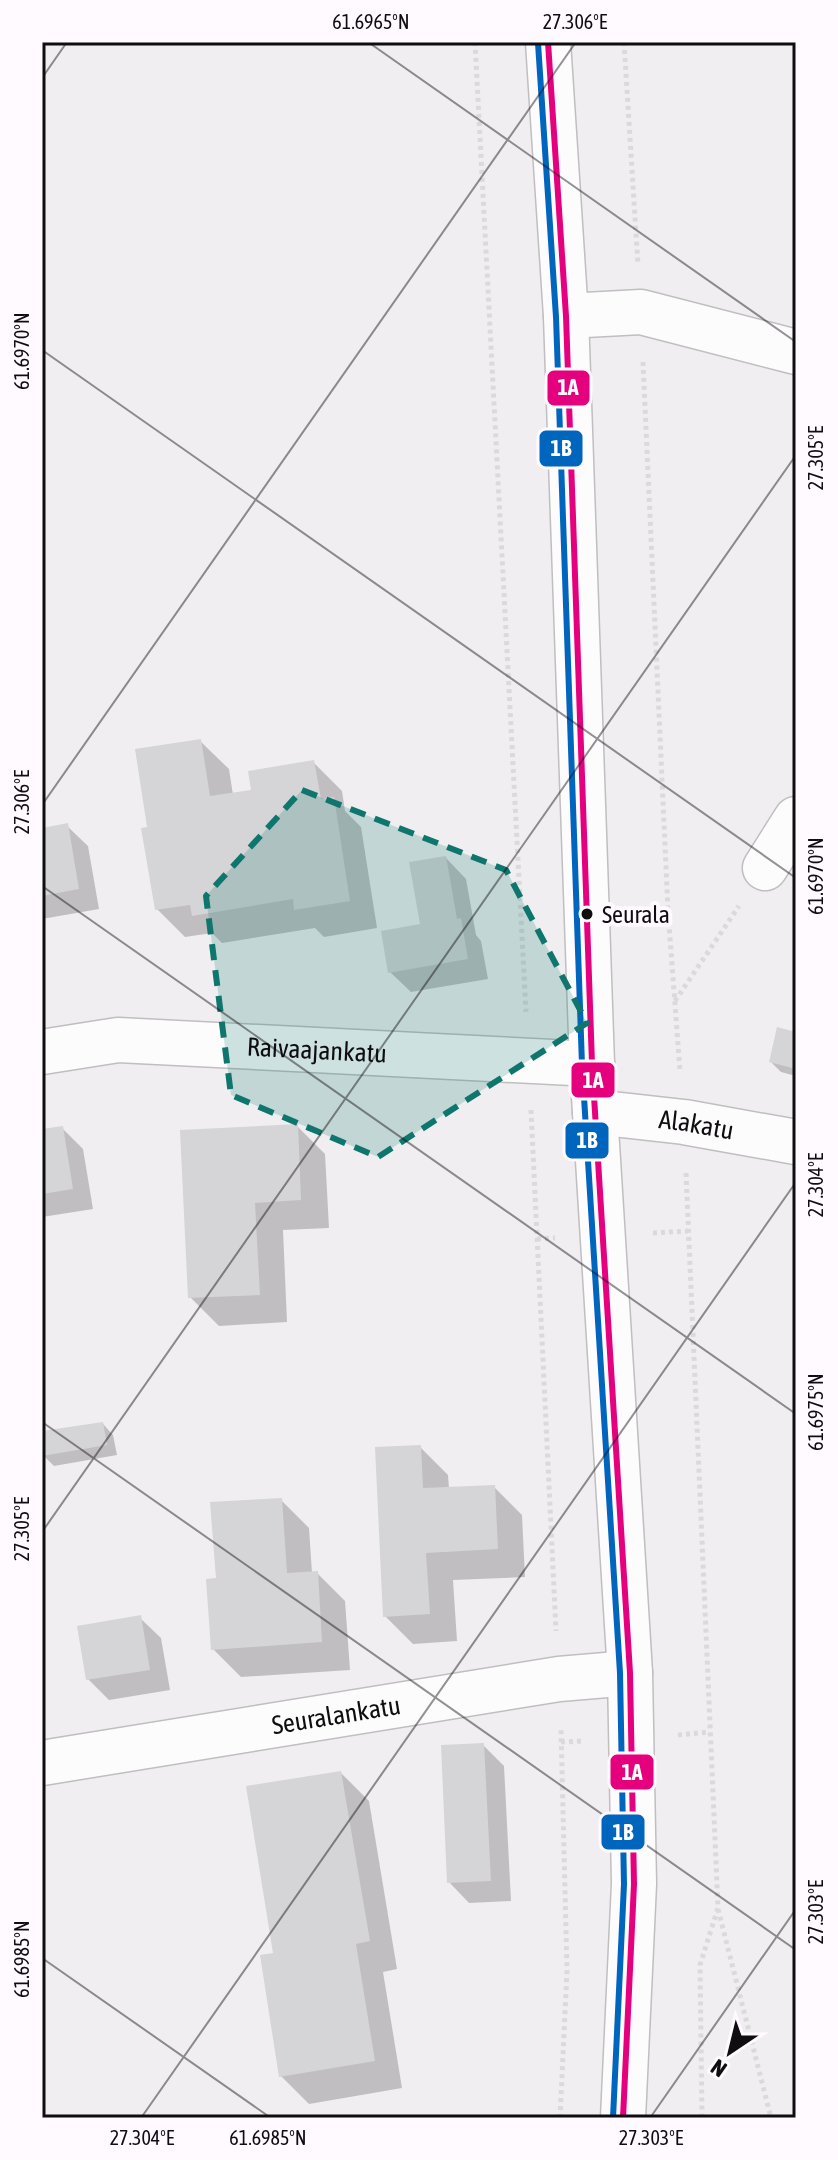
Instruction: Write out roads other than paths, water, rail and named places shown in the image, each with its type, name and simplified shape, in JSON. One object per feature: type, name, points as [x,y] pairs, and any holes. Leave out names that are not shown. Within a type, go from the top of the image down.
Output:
[{"type":"street","points":[[548,42],[566,316],[592,1064],[630,1673],[634,1884],[623,2118]]},
{"type":"street","points":[[566,316],[641,312],[796,352]]},
{"type":"street","points":[[765,868],[796,819]]},
{"type":"street","name":"Raivaajankatu","points":[[42,1052],[118,1040],[592,1064]]},
{"type":"street","name":"Alakatu","points":[[595,1112],[684,1122],[796,1142]]},
{"type":"street","name":"Seuralankatu","points":[[42,1763],[559,1679],[630,1673]]},
{"type":"place","name":"Seurala","points":[[587,914]]}]
